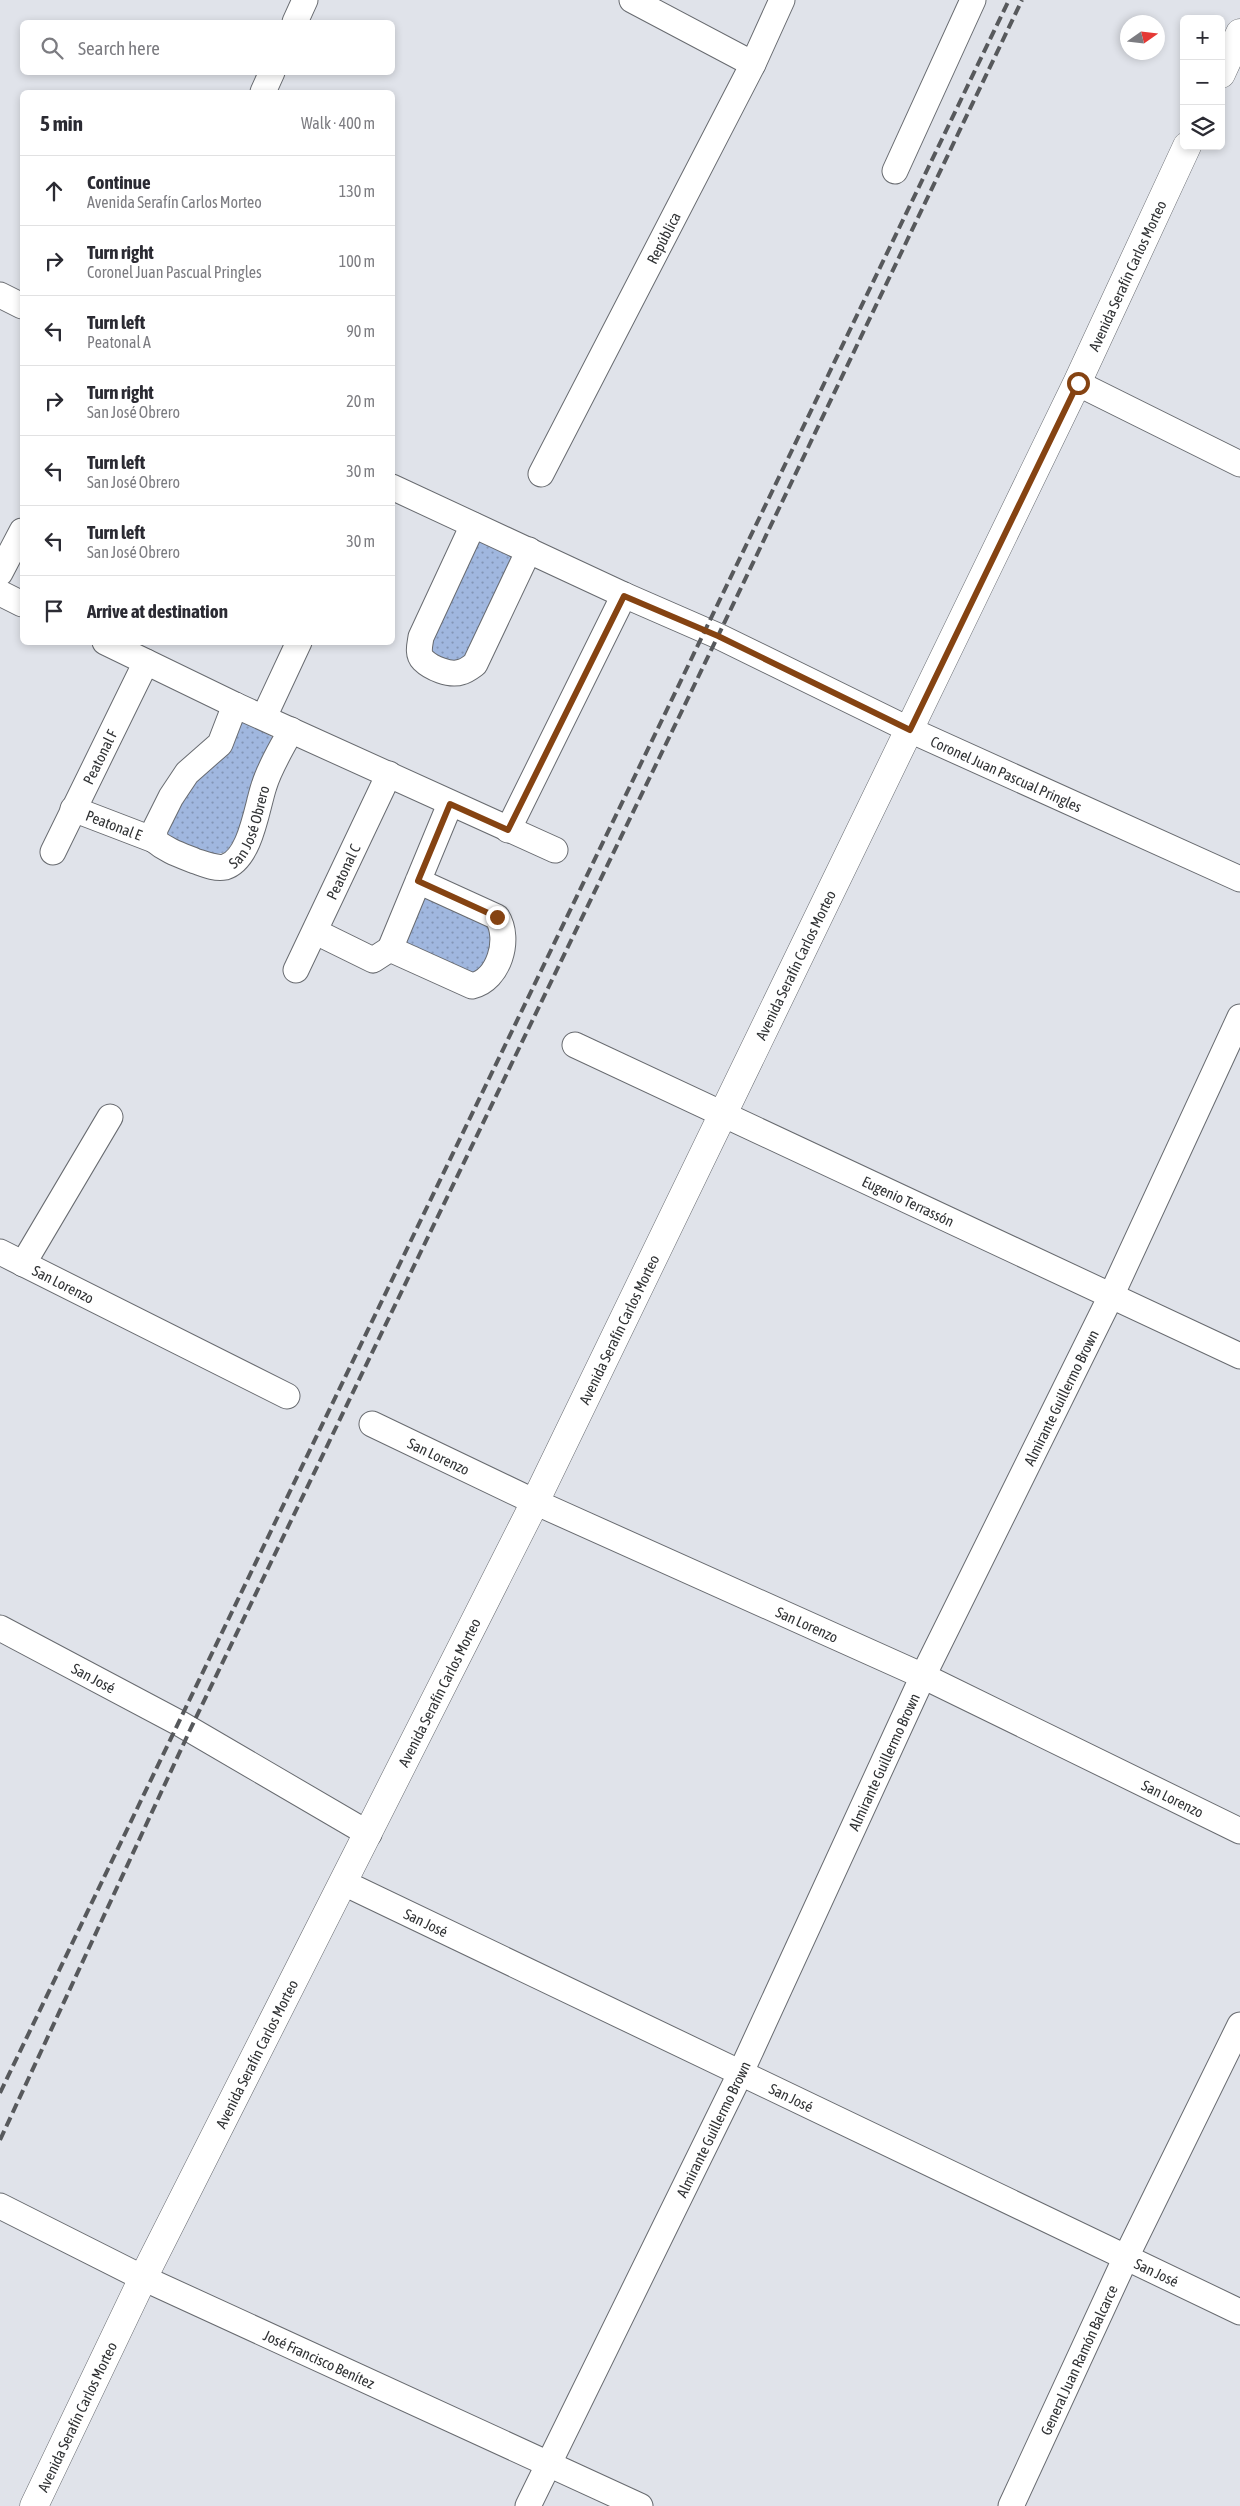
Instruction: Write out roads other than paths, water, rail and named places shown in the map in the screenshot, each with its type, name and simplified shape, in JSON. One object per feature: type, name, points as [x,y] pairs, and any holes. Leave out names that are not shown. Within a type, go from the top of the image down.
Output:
[{"type":"main road","points":[[1225,65],[1240,33]]},
{"type":"main road","name":"Avenida Serafín Carlos Morteo","points":[[34,2506],[143,2278],[369,1834],[535,1502],[1078,383],[1186,150]]},
{"type":"street","points":[[296,20],[305,0]]},
{"type":"street","points":[[632,0],[752,64]]},
{"type":"street","name":"República","points":[[541,474],[752,64],[782,0]]},
{"type":"street","points":[[895,171],[973,0]]},
{"type":"street","points":[[264,90],[271,75]]},
{"type":"street","points":[[1078,383],[1240,464]]},
{"type":"street","name":"Coronel Juan Pascual Pringles","points":[[395,488],[624,596],[718,636],[910,730],[1240,879]]},
{"type":"street","points":[[473,525],[421,637],[419,650],[422,660],[439,670],[454,674],[463,672],[475,664],[529,550]]},
{"type":"street","points":[[0,573],[20,535]]},
{"type":"street","points":[[0,593],[20,603]]},
{"type":"street","points":[[508,830],[624,596]]},
{"type":"street","points":[[111,645],[235,705],[264,716],[450,804],[554,850]]},
{"type":"street","points":[[264,716],[298,645]]},
{"type":"street","name":"Peatonal F","points":[[53,852],[146,662]]},
{"type":"street","points":[[154,840],[155,829],[187,773],[220,744],[235,705]]},
{"type":"street","name":"San José Obrero","points":[[154,840],[168,851],[210,867],[226,866],[236,859],[255,825],[268,775],[291,730]]},
{"type":"street","name":"Peatonal C","points":[[296,970],[316,932],[389,774]]},
{"type":"street","points":[[316,932],[373,960],[390,949],[450,804]]},
{"type":"street","name":"Peatonal E","points":[[73,809],[154,840]]},
{"type":"street","points":[[390,949],[472,986],[482,984],[490,977],[498,962],[503,927],[497,917],[418,881]]},
{"type":"street","name":"Almirante Guillermo Brown","points":[[528,2506],[741,2072],[923,1676],[1110,1296],[1240,1018]]},
{"type":"street","name":"Eugenio Terrassón","points":[[575,1045],[1240,1356]]},
{"type":"street","points":[[23,1264],[110,1117]]},
{"type":"street","name":"San Lorenzo","points":[[0,1252],[288,1396]]},
{"type":"street","name":"San Lorenzo","points":[[372,1424],[535,1502],[923,1676],[1240,1831]]},
{"type":"street","name":"San José","points":[[0,1628],[179,1723],[369,1834]]},
{"type":"street","name":"San José","points":[[344,1882],[1240,2312]]},
{"type":"street","name":"General Juan Ramón Balcarce","points":[[1011,2506],[1126,2257],[1240,2025]]},
{"type":"street","name":"José Francisco Benítez","points":[[0,2206],[143,2278],[548,2462],[640,2506]]},
{"type":"railway","points":[[0,2093],[1009,0]]},
{"type":"railway","points":[[0,2140],[190,1730],[718,636],[1022,0]]}]
